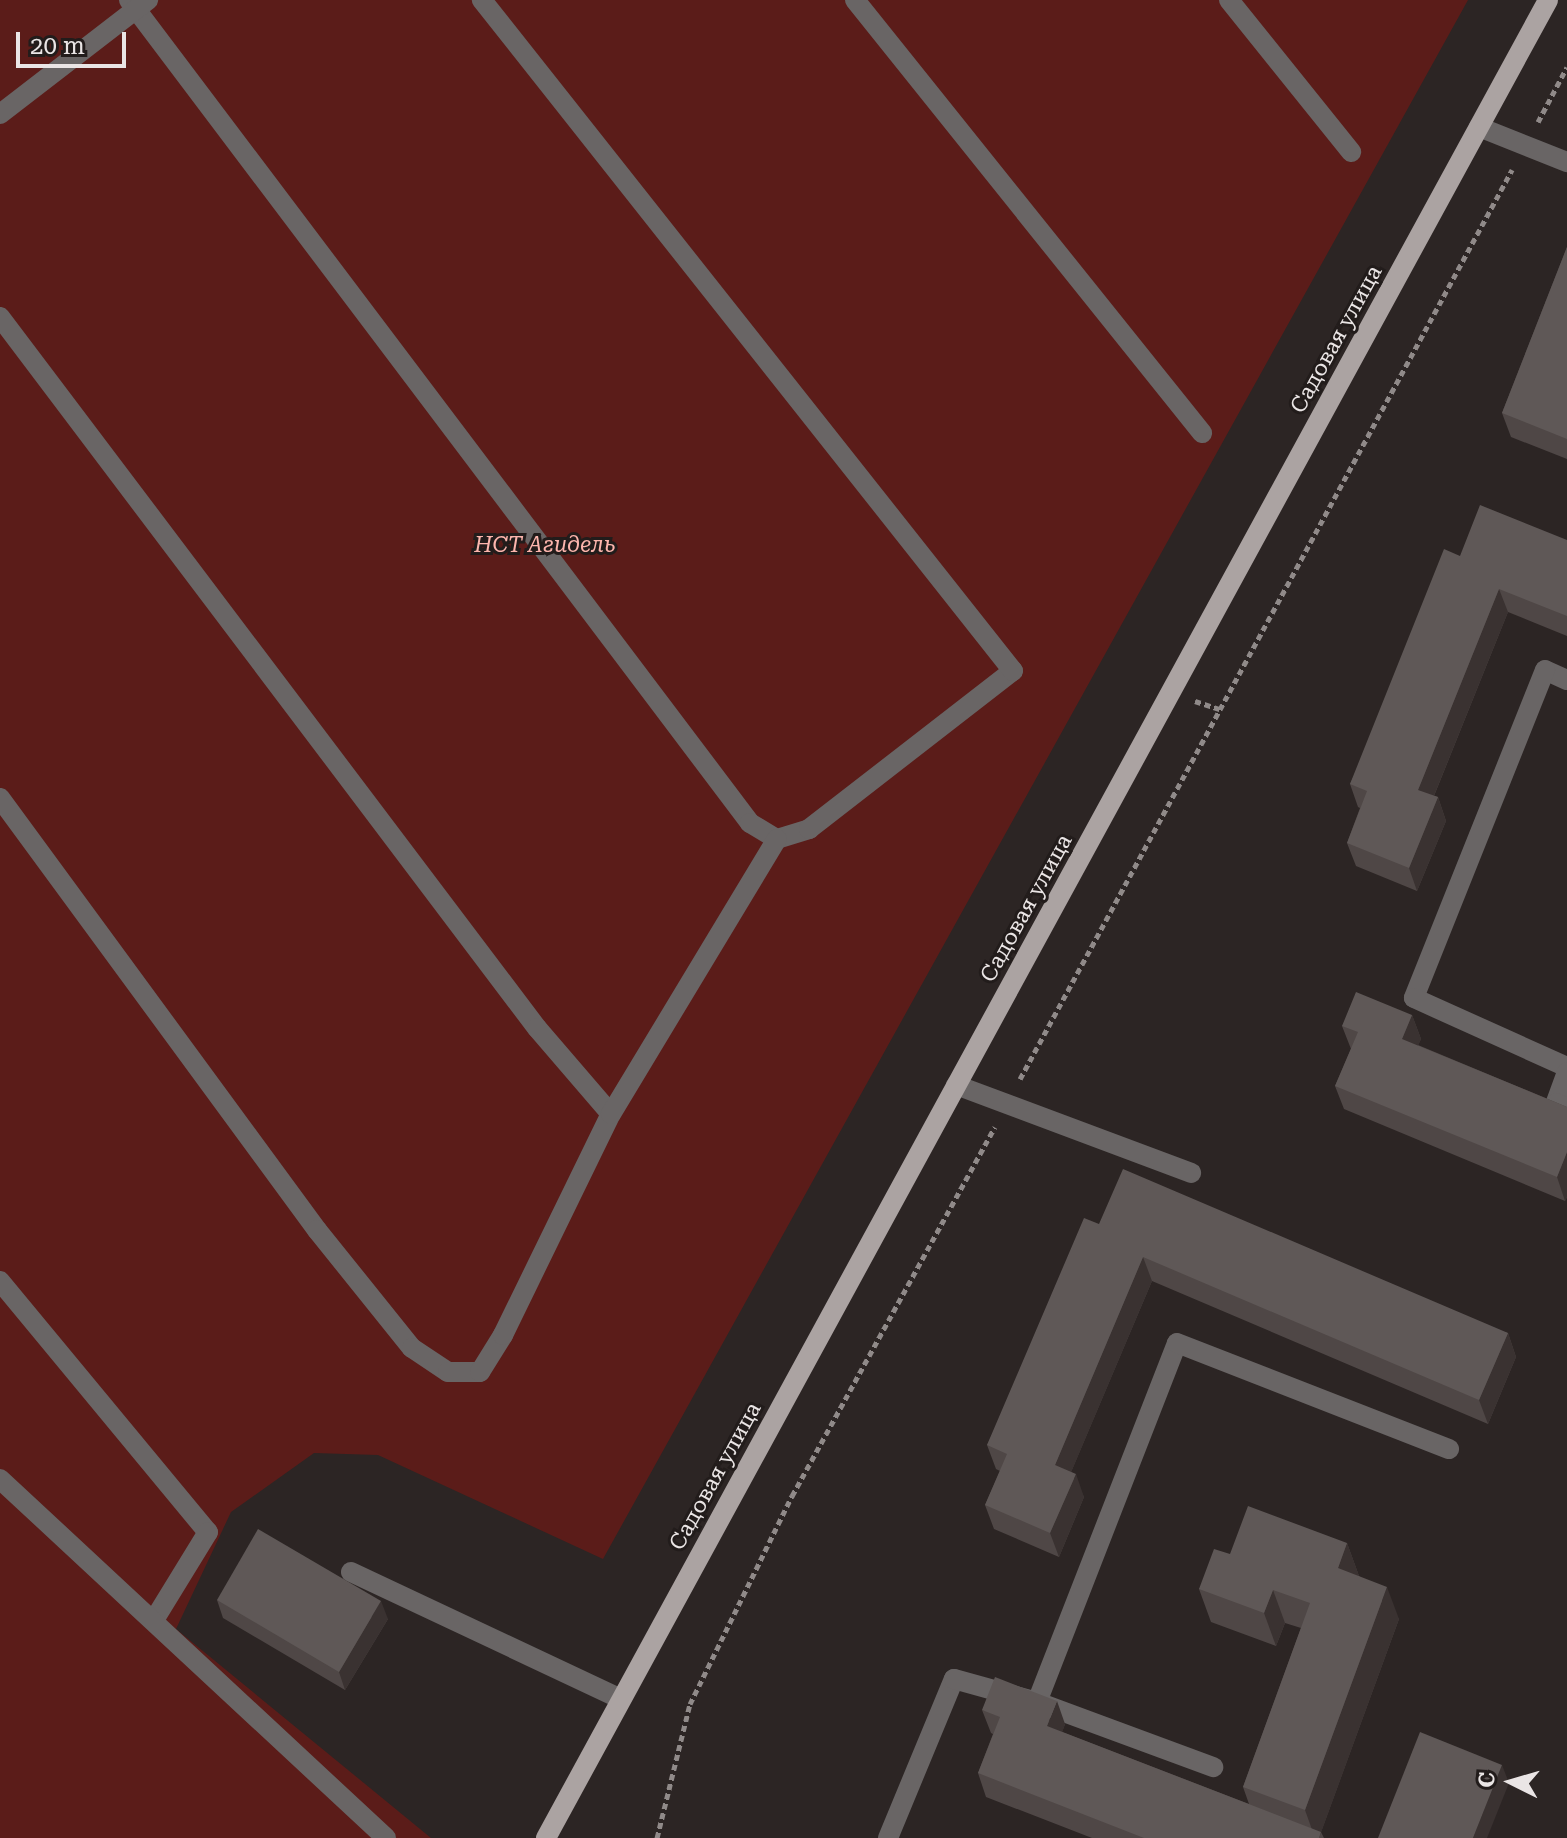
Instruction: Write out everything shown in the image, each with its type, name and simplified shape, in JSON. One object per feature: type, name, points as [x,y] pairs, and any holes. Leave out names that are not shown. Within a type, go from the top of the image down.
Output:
[{"type":"main road","name":"Садовая улица","points":[[552,1836],[621,1699],[1548,0]]},
{"type":"street","points":[[0,798],[317,1230],[412,1348],[448,1372],[480,1372],[611,1114],[777,839],[809,829],[1013,671],[482,0]]},
{"type":"street","points":[[855,0],[1202,433]]},
{"type":"street","points":[[1229,0],[1351,152]]},
{"type":"street","points":[[0,114],[138,3],[750,823],[777,839]]},
{"type":"street","points":[[1479,127],[1567,162]]},
{"type":"street","points":[[0,317],[537,1028],[611,1114]]},
{"type":"street","points":[[1567,680],[1545,670],[1414,998],[1567,1069],[1556,1103],[1567,1108]]},
{"type":"street","points":[[956,1085],[1191,1173]]},
{"type":"street","points":[[0,1281],[208,1532],[154,1620]]},
{"type":"street","points":[[1037,1702],[1177,1343],[1449,1449]]},
{"type":"street","points":[[0,1479],[386,1838]]},
{"type":"street","points":[[351,1572],[621,1699]]},
{"type":"street","points":[[888,1838],[954,1679],[1037,1702],[1213,1767]]},
{"type":"path","points":[[657,1838],[690,1704],[792,1496],[1567,67]]},
{"type":"green space","name":"НСТ Агидель","points":[[0,0],[1468,0],[603,1559],[378,1455],[314,1453],[231,1512],[176,1629],[431,1838],[0,1838]]},
{"type":"building","points":[[1567,247],[1567,439],[1502,413]]},
{"type":"building","points":[[1480,505],[1567,540],[1567,616],[1499,589],[1418,790],[1438,797],[1409,868],[1347,843],[1367,791],[1350,784],[1444,549],[1460,556]]},
{"type":"building","points":[[1356,992],[1412,1015],[1402,1039],[1567,1107],[1567,1152],[1557,1177],[1335,1086],[1358,1032],[1342,1026]]},
{"type":"building","points":[[1123,1169],[1508,1333],[1479,1400],[1143,1257],[1055,1465],[1076,1474],[1050,1533],[985,1505],[1007,1454],[987,1445],[1084,1218],[1099,1224]]},
{"type":"building","points":[[1248,1506],[1347,1543],[1338,1568],[1387,1587],[1305,1810],[1243,1787],[1310,1603],[1273,1590],[1264,1613],[1199,1589],[1214,1549],[1230,1554]]},
{"type":"building","points":[[258,1529],[381,1601],[339,1672],[217,1600]]},
{"type":"building","points":[[995,1677],[1057,1701],[1047,1726],[1321,1832],[1319,1838],[1144,1838],[978,1773],[1000,1717],[982,1710]]},
{"type":"building","points":[[1420,1732],[1502,1765],[1473,1838],[1378,1838]]}]
